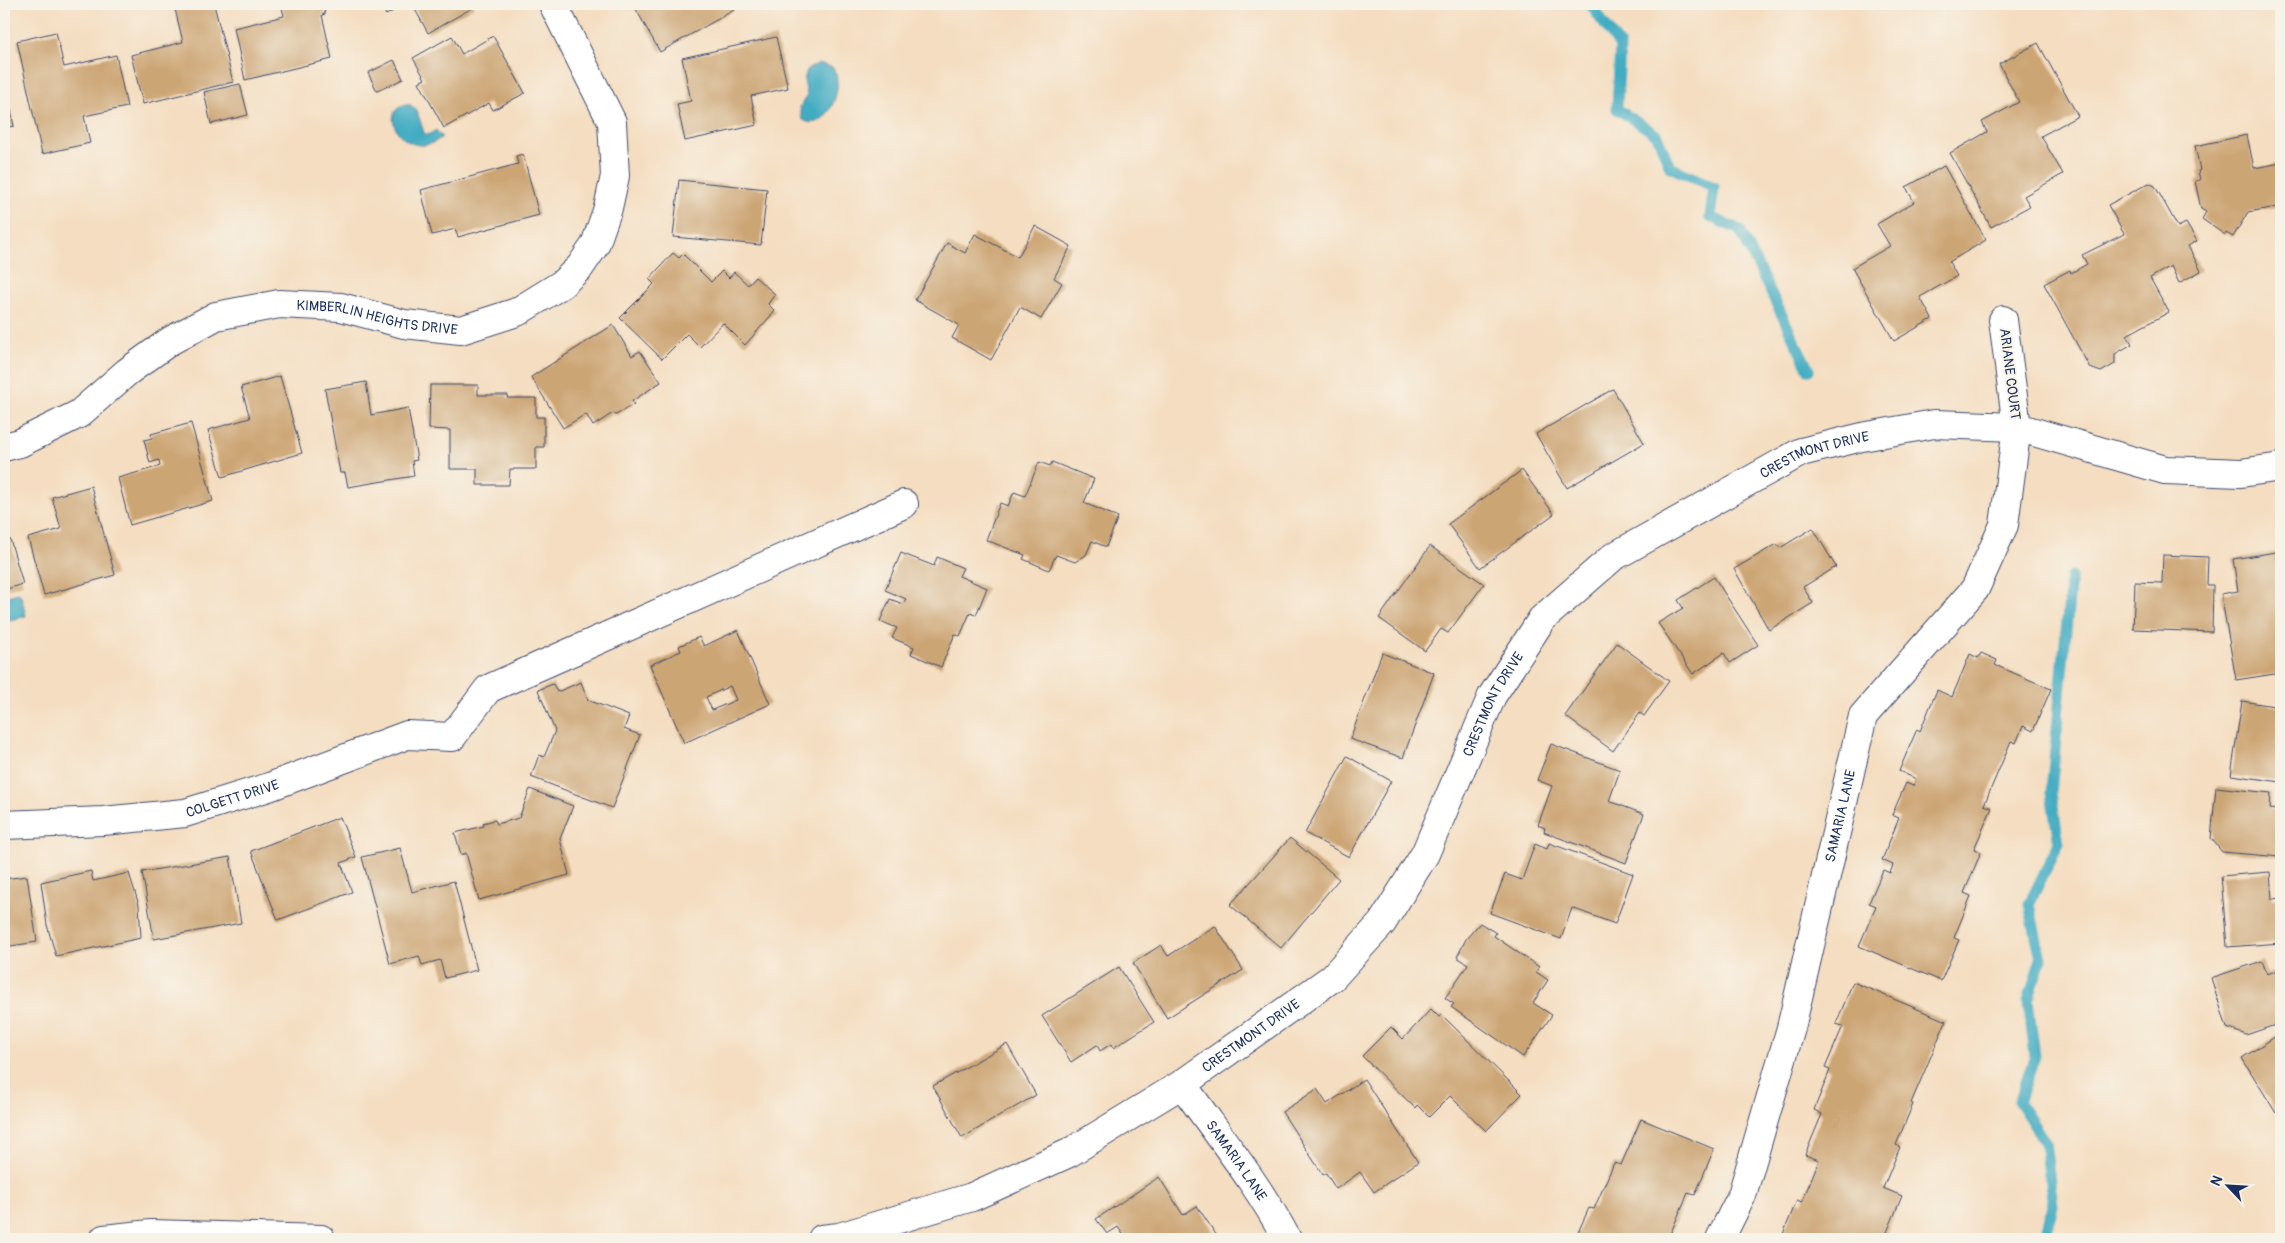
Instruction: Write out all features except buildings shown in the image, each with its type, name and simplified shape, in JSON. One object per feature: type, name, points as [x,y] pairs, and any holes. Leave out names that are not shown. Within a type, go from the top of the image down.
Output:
[{"type":"street","name":"KIMBERLIN HEIGHTS DRIVE","points":[[4,446],[20,443],[79,414],[127,372],[170,341],[216,316],[279,304],[341,306],[404,324],[461,330],[517,312],[562,284],[580,267],[595,245],[608,208],[615,176],[612,122],[553,4]]},
{"type":"street","name":"ARIANE COURT","points":[[2003,320],[2017,427]]},
{"type":"street","name":"CRESTMONT DRIVE","points":[[834,1239],[972,1197],[1069,1152],[1182,1084],[1332,978],[1382,924],[1425,854],[1492,696],[1542,619],[1613,556],[1801,452],[1862,437],[1934,424],[2017,427],[2165,470],[2241,473],[2281,467]]},
{"type":"street","name":"SAMARIA LANE","points":[[1720,1239],[1742,1196],[1791,1028],[1863,716],[1975,589],[2004,525],[2017,427]]},
{"type":"street","name":"COLGETT DRIVE","points":[[4,825],[103,821],[185,813],[269,787],[406,735],[452,737],[488,690],[904,504]]},
{"type":"street","name":"SAMARIA LANE","points":[[1182,1084],[1231,1150],[1274,1214],[1287,1239]]},
{"type":"street","points":[[104,1239],[151,1234],[321,1239]]},
{"type":"water","points":[[819,63],[833,68],[837,77],[837,87],[831,108],[825,116],[818,121],[810,123],[802,119],[800,107],[807,96],[804,80],[807,70]]},
{"type":"water","points":[[403,105],[411,105],[417,111],[424,133],[428,135],[436,130],[442,137],[430,144],[419,145],[408,142],[395,127],[393,118],[396,111]]},
{"type":"water","points":[[18,593],[21,595],[26,616],[4,622],[4,597]]},
{"type":"waterway","points":[[1590,4],[1620,46],[1617,109],[1657,135],[1670,167],[1714,187],[1710,217],[1740,230],[1809,370]]},
{"type":"waterway","points":[[2044,1239],[2053,1206],[2045,1142],[2019,1102],[2035,1056],[2028,1001],[2041,959],[2029,904],[2059,843],[2051,793],[2071,577]]}]
